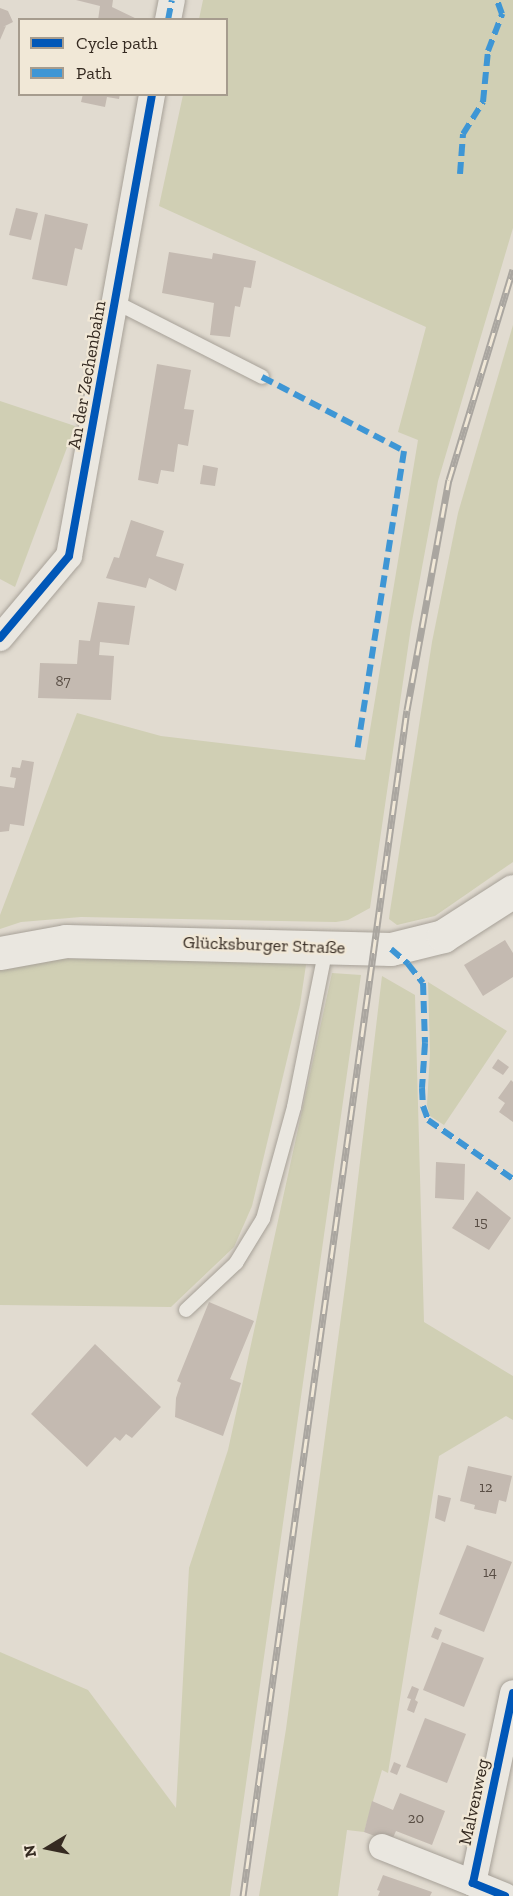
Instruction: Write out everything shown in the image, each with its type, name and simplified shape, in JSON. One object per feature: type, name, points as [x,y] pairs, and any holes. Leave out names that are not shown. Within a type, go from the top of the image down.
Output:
[{"type":"main road","name":"Glücksburger Straße","points":[[0,954],[66,941],[391,949],[421,944],[443,936],[513,891]]},
{"type":"street","points":[[168,18],[172,0]]},
{"type":"street","name":"An der Zechenbahn","points":[[0,638],[69,556],[152,96]]},
{"type":"street","name":"Malvenweg","points":[[473,1883],[513,1693]]},
{"type":"street","points":[[382,1847],[505,1896]]},
{"type":"lane","points":[[115,302],[262,377]]},
{"type":"lane","points":[[186,1310],[236,1263],[263,1219],[294,1107],[326,948]]},
{"type":"green space","points":[[203,0],[513,0],[513,228],[438,481],[411,627],[370,908],[348,920],[336,922],[81,917],[21,922],[0,929],[0,915],[77,713],[161,736],[365,760],[418,440],[398,432],[426,327],[159,206],[183,96],[228,96],[228,18],[199,18]]},
{"type":"green space","points":[[513,325],[513,862],[435,916],[397,925],[389,919],[432,642],[458,513]]},
{"type":"green space","points":[[0,401],[75,426],[15,587],[0,579]]},
{"type":"green space","points":[[307,958],[300,1005],[252,1206],[234,1247],[171,1307],[0,1305],[0,968],[38,959]]},
{"type":"green space","points":[[332,973],[361,975],[230,1896],[0,1896],[0,1652],[88,1690],[176,1808],[189,1568],[228,1450]]},
{"type":"green space","points":[[382,976],[415,995],[424,1322],[513,1376],[513,1420],[506,1416],[439,1456],[388,1773],[382,1770],[364,1832],[347,1830],[338,1896],[259,1896],[286,1729],[347,1272]]},
{"type":"green space","points":[[428,982],[507,1031],[444,1125],[430,1116],[427,1105],[430,1053]]},
{"type":"building","points":[[76,0],[113,0],[112,7],[135,18],[98,18],[100,6]]},
{"type":"building","points":[[0,8],[8,11],[13,22],[3,27],[6,26],[0,40]]},
{"type":"building","points":[[82,96],[120,96],[119,99],[107,97],[105,107],[81,102]]},
{"type":"building","points":[[16,208],[38,213],[31,240],[9,235]]},
{"type":"building","points":[[45,214],[88,224],[82,250],[75,248],[67,286],[32,279]]},
{"type":"building","points":[[169,252],[212,259],[213,253],[256,261],[251,288],[244,287],[240,307],[235,306],[230,337],[210,335],[214,303],[162,293]]},
{"type":"building","points":[[157,364],[191,370],[184,409],[194,410],[188,446],[178,444],[174,472],[161,470],[158,484],[138,480]]},
{"type":"building","points":[[203,465],[218,468],[215,486],[200,484]]},
{"type":"building","points":[[131,520],[164,531],[156,556],[184,564],[176,591],[149,578],[146,588],[106,578],[114,557],[119,558]]},
{"type":"building","points":[[98,602],[135,606],[129,645],[100,642],[99,655],[114,656],[111,700],[38,698],[40,663],[77,664],[79,640],[90,641]]},
{"type":"building","points":[[22,760],[34,762],[24,826],[10,824],[9,831],[0,832],[0,786],[14,788],[16,778],[10,777],[12,767],[20,768]]},
{"type":"building","points":[[505,940],[513,953],[513,977],[483,996],[464,965]]},
{"type":"building","points":[[498,1059],[509,1067],[503,1075],[492,1068]]},
{"type":"building","points":[[511,1080],[513,1082],[513,1122],[499,1112],[505,1103],[498,1098]]},
{"type":"building","points":[[436,1162],[465,1164],[464,1200],[435,1198]]},
{"type":"building","points":[[477,1191],[511,1218],[489,1250],[452,1228]]},
{"type":"building","points":[[209,1302],[254,1321],[230,1379],[241,1383],[223,1436],[175,1417],[176,1398],[181,1383],[177,1381]]},
{"type":"building","points":[[95,1344],[161,1407],[132,1438],[126,1434],[120,1441],[115,1437],[87,1467],[31,1414]]},
{"type":"building","points":[[468,1466],[512,1476],[506,1502],[499,1500],[496,1514],[474,1509],[475,1505],[460,1501]]},
{"type":"building","points":[[438,1495],[451,1498],[445,1522],[435,1518]]},
{"type":"building","points":[[467,1545],[512,1562],[484,1632],[439,1614]]},
{"type":"building","points":[[435,1627],[442,1630],[438,1640],[431,1637]]},
{"type":"building","points":[[442,1642],[484,1658],[464,1707],[423,1690]]},
{"type":"building","points":[[412,1686],[419,1689],[414,1713],[407,1710],[411,1699],[407,1698]]},
{"type":"building","points":[[425,1718],[466,1734],[447,1783],[406,1767]]},
{"type":"building","points":[[394,1762],[401,1765],[397,1775],[390,1772]]},
{"type":"building","points":[[400,1793],[445,1811],[432,1845],[396,1831],[391,1842],[364,1832],[372,1801],[393,1810]]},
{"type":"building","points":[[383,1875],[432,1892],[430,1896],[378,1896],[380,1891],[377,1890]]},
{"type":"railway","points":[[243,1896],[407,710],[449,480],[513,269]]},
{"type":"marked path","points":[[168,18],[172,0]]},
{"type":"marked path","points":[[460,174],[463,134],[483,102],[488,51],[502,14],[497,0]]},
{"type":"marked path","points":[[262,377],[404,451],[357,750]]},
{"type":"marked path","points":[[391,949],[408,964],[423,983],[425,1043],[422,1088],[423,1106],[428,1120],[513,1179]]},
{"type":"cycle path","points":[[0,638],[69,556],[152,96]]},
{"type":"cycle path","points":[[505,1896],[473,1883],[513,1693]]}]
